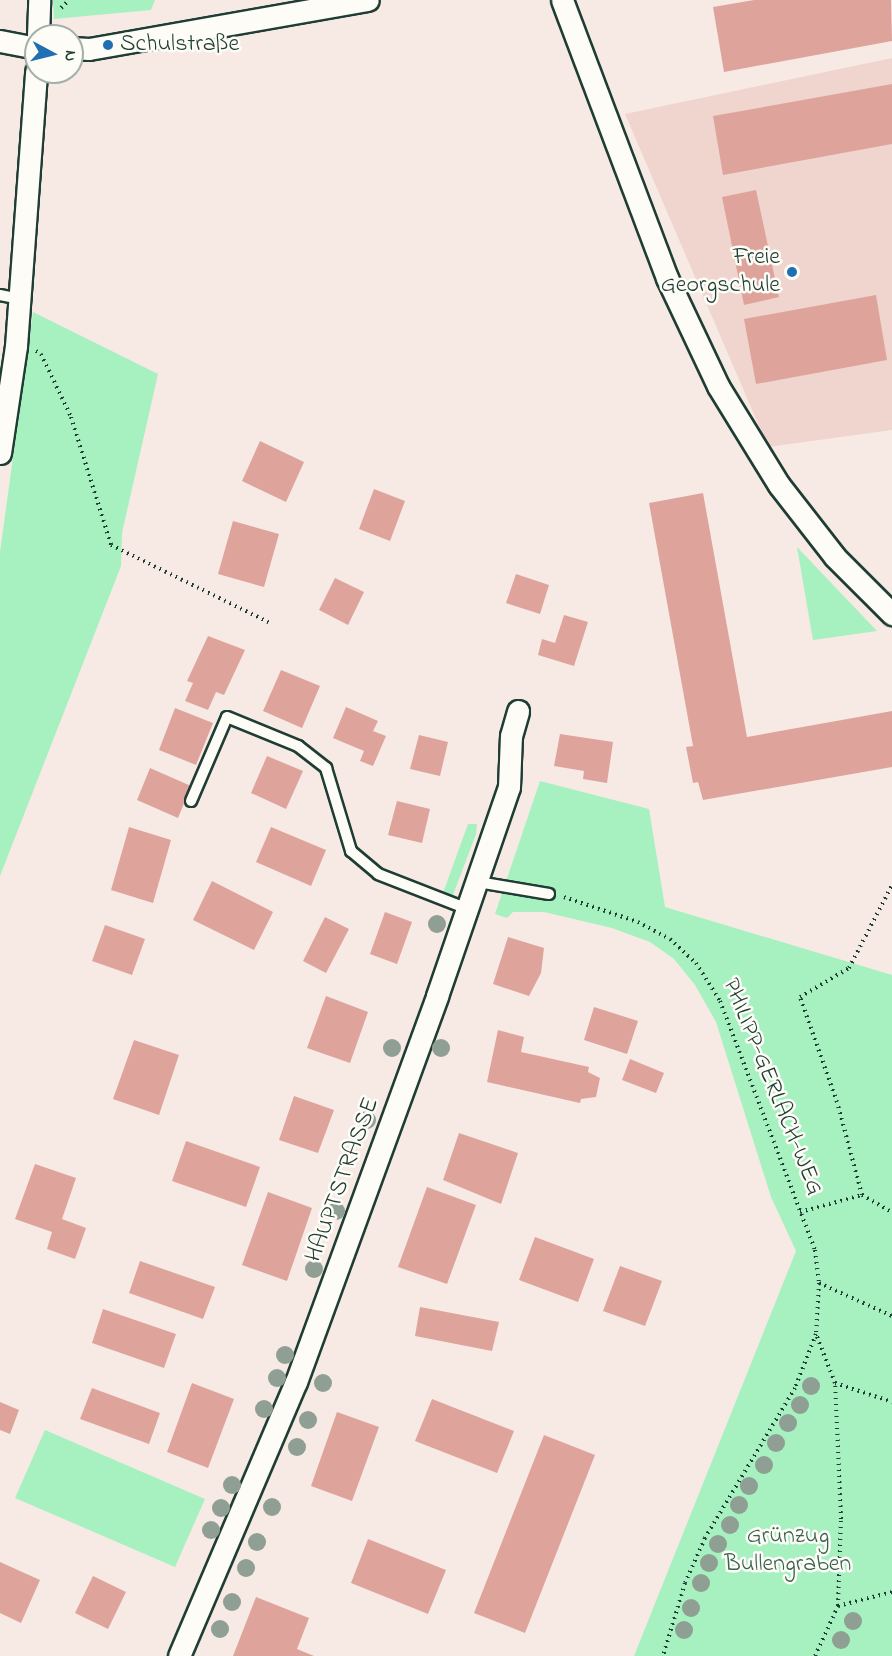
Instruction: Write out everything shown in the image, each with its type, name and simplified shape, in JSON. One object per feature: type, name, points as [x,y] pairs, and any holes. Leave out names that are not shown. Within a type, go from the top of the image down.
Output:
[{"type":"street","points":[[38,24],[39,0]]},
{"type":"street","points":[[84,46],[368,0]]},
{"type":"street","points":[[562,0],[667,278],[718,386],[786,494],[835,557],[892,614]]},
{"type":"street","points":[[0,41],[24,46]]},
{"type":"street","points":[[0,453],[16,346],[10,297],[35,84]]},
{"type":"street","name":"HAUPTSTRASSE","points":[[179,1656],[296,1382],[478,882],[509,787],[511,736],[518,711]]},
{"type":"lane","points":[[191,801],[227,717],[298,746],[326,768],[351,851],[378,874],[468,909]]},
{"type":"lane","points":[[478,882],[549,894]]},
{"type":"path","points":[[16,346],[41,354],[46,364],[71,417],[111,545],[272,624]]},
{"type":"path","points":[[862,1195],[837,1102],[800,997],[849,968],[892,885]]},
{"type":"path","name":"PHILIPP-GERLACH-WEG","points":[[549,894],[638,922],[670,939],[696,963],[720,1001],[815,1250],[819,1283],[816,1334]]},
{"type":"path","points":[[800,1212],[862,1195],[892,1212]]},
{"type":"path","points":[[819,1283],[892,1316]]},
{"type":"path","points":[[815,1656],[838,1606],[841,1519],[835,1383],[816,1334]]},
{"type":"path","points":[[663,1656],[685,1583],[705,1538],[795,1388],[816,1334]]},
{"type":"path","points":[[835,1383],[892,1402]]},
{"type":"path","points":[[838,1606],[892,1592]]},
{"type":"shaded area","name":"Freie Georgschule","points":[[892,58],[892,430],[768,447],[625,114]]},
{"type":"green space","points":[[53,0],[155,0],[151,10],[54,19]]},
{"type":"green space","points":[[33,312],[158,374],[122,533],[121,566],[0,876],[0,552]]},
{"type":"green space","points":[[797,547],[877,631],[813,640]]},
{"type":"green space","name":"Grünzug Bullengraben","points":[[540,781],[649,809],[665,907],[892,975],[892,1656],[634,1656],[796,1251],[771,1197],[716,1022],[695,985],[674,959],[650,942],[612,928],[544,912],[513,912],[507,918],[495,914]]},
{"type":"green space","points":[[468,824],[477,824],[476,834],[453,895],[443,893]]},
{"type":"green space","points":[[45,1430],[205,1499],[175,1567],[15,1498]]},
{"type":"building","points":[[754,0],[891,0],[892,41],[724,72],[713,7]]},
{"type":"building","points":[[892,84],[892,144],[723,175],[713,116]]},
{"type":"building","points":[[756,190],[779,297],[744,305],[722,197]]},
{"type":"building","points":[[876,295],[887,360],[756,384],[744,319]]},
{"type":"building","points":[[260,441],[304,462],[286,502],[242,481]]},
{"type":"building","points":[[374,489],[405,501],[390,541],[359,529]]},
{"type":"building","points":[[703,493],[747,737],[892,711],[892,767],[703,800],[698,782],[693,783],[686,747],[693,746],[649,503]]},
{"type":"building","points":[[233,521],[279,534],[264,587],[218,574]]},
{"type":"building","points":[[516,574],[549,585],[540,614],[506,603]]},
{"type":"building","points":[[335,578],[364,592],[348,625],[319,610]]},
{"type":"building","points":[[564,615],[588,622],[574,666],[538,655],[542,639],[555,643]]},
{"type":"building","points":[[208,636],[245,650],[224,695],[216,692],[208,710],[185,701],[193,683],[187,681]]},
{"type":"building","points":[[281,670],[320,686],[302,728],[263,711]]},
{"type":"building","points":[[346,707],[378,721],[373,731],[386,736],[373,766],[360,761],[364,751],[333,738]]},
{"type":"building","points":[[175,708],[213,723],[196,765],[159,750]]},
{"type":"building","points":[[560,734],[613,742],[607,783],[583,779],[584,771],[554,766]]},
{"type":"building","points":[[419,735],[448,742],[440,776],[410,769]]},
{"type":"building","points":[[267,756],[303,771],[286,809],[251,793]]},
{"type":"building","points":[[150,768],[191,786],[178,818],[137,800]]},
{"type":"building","points":[[397,801],[430,809],[422,843],[388,835]]},
{"type":"building","points":[[129,827],[171,840],[153,903],[111,890]]},
{"type":"building","points":[[271,827],[326,850],[311,886],[256,862]]},
{"type":"building","points":[[212,881],[273,912],[254,950],[193,920]]},
{"type":"building","points":[[385,912],[412,922],[397,964],[370,954]]},
{"type":"building","points":[[325,917],[349,929],[326,973],[303,961]]},
{"type":"building","points":[[105,925],[145,939],[132,975],[92,961]]},
{"type":"building","points":[[508,937],[544,948],[541,973],[529,996],[493,984]]},
{"type":"building","points":[[326,996],[368,1012],[350,1063],[307,1048]]},
{"type":"building","points":[[594,1007],[638,1021],[627,1054],[584,1040]]},
{"type":"building","points":[[498,1030],[524,1037],[521,1052],[589,1067],[588,1072],[600,1078],[596,1097],[581,1099],[580,1103],[487,1082]]},
{"type":"building","points":[[134,1040],[179,1055],[159,1115],[113,1099]]},
{"type":"building","points":[[630,1059],[664,1073],[656,1093],[622,1080]]},
{"type":"building","points":[[294,1096],[334,1110],[318,1153],[279,1140]]},
{"type":"building","points":[[459,1133],[518,1153],[501,1204],[443,1180]]},
{"type":"building","points":[[186,1141],[260,1167],[246,1207],[172,1181]]},
{"type":"building","points":[[35,1164],[76,1178],[62,1219],[86,1228],[75,1259],[47,1249],[52,1232],[15,1219]]},
{"type":"building","points":[[427,1187],[476,1205],[447,1284],[398,1267]]},
{"type":"building","points":[[268,1192],[312,1208],[287,1281],[242,1265]]},
{"type":"building","points":[[535,1237],[594,1259],[578,1302],[519,1280]]},
{"type":"building","points":[[140,1261],[215,1287],[203,1319],[129,1293]]},
{"type":"building","points":[[620,1266],[662,1281],[645,1326],[603,1311]]},
{"type":"building","points":[[420,1307],[499,1322],[492,1351],[415,1336]]},
{"type":"building","points":[[103,1309],[176,1334],[164,1368],[92,1343]]},
{"type":"building","points":[[192,1383],[234,1399],[208,1468],[167,1452]]},
{"type":"building","points":[[92,1388],[160,1413],[149,1444],[80,1419]]},
{"type":"building","points":[[432,1399],[514,1431],[497,1473],[415,1441]]},
{"type":"building","points":[[0,1402],[19,1410],[10,1434],[0,1430]]},
{"type":"building","points":[[337,1412],[379,1427],[352,1501],[311,1486]]},
{"type":"building","points":[[544,1435],[595,1455],[525,1633],[474,1613]]},
{"type":"building","points":[[368,1539],[446,1570],[428,1614],[351,1583]]},
{"type":"building","points":[[0,1562],[40,1580],[21,1623],[0,1613]]},
{"type":"building","points":[[93,1576],[126,1592],[108,1629],[75,1613]]},
{"type":"building","points":[[256,1597],[309,1618],[297,1649],[314,1656],[233,1656]]},
{"type":"place","name":"Schulstraße","points":[[108,45]]},
{"type":"place","name":"Freie Georgschule","points":[[792,272]]}]
